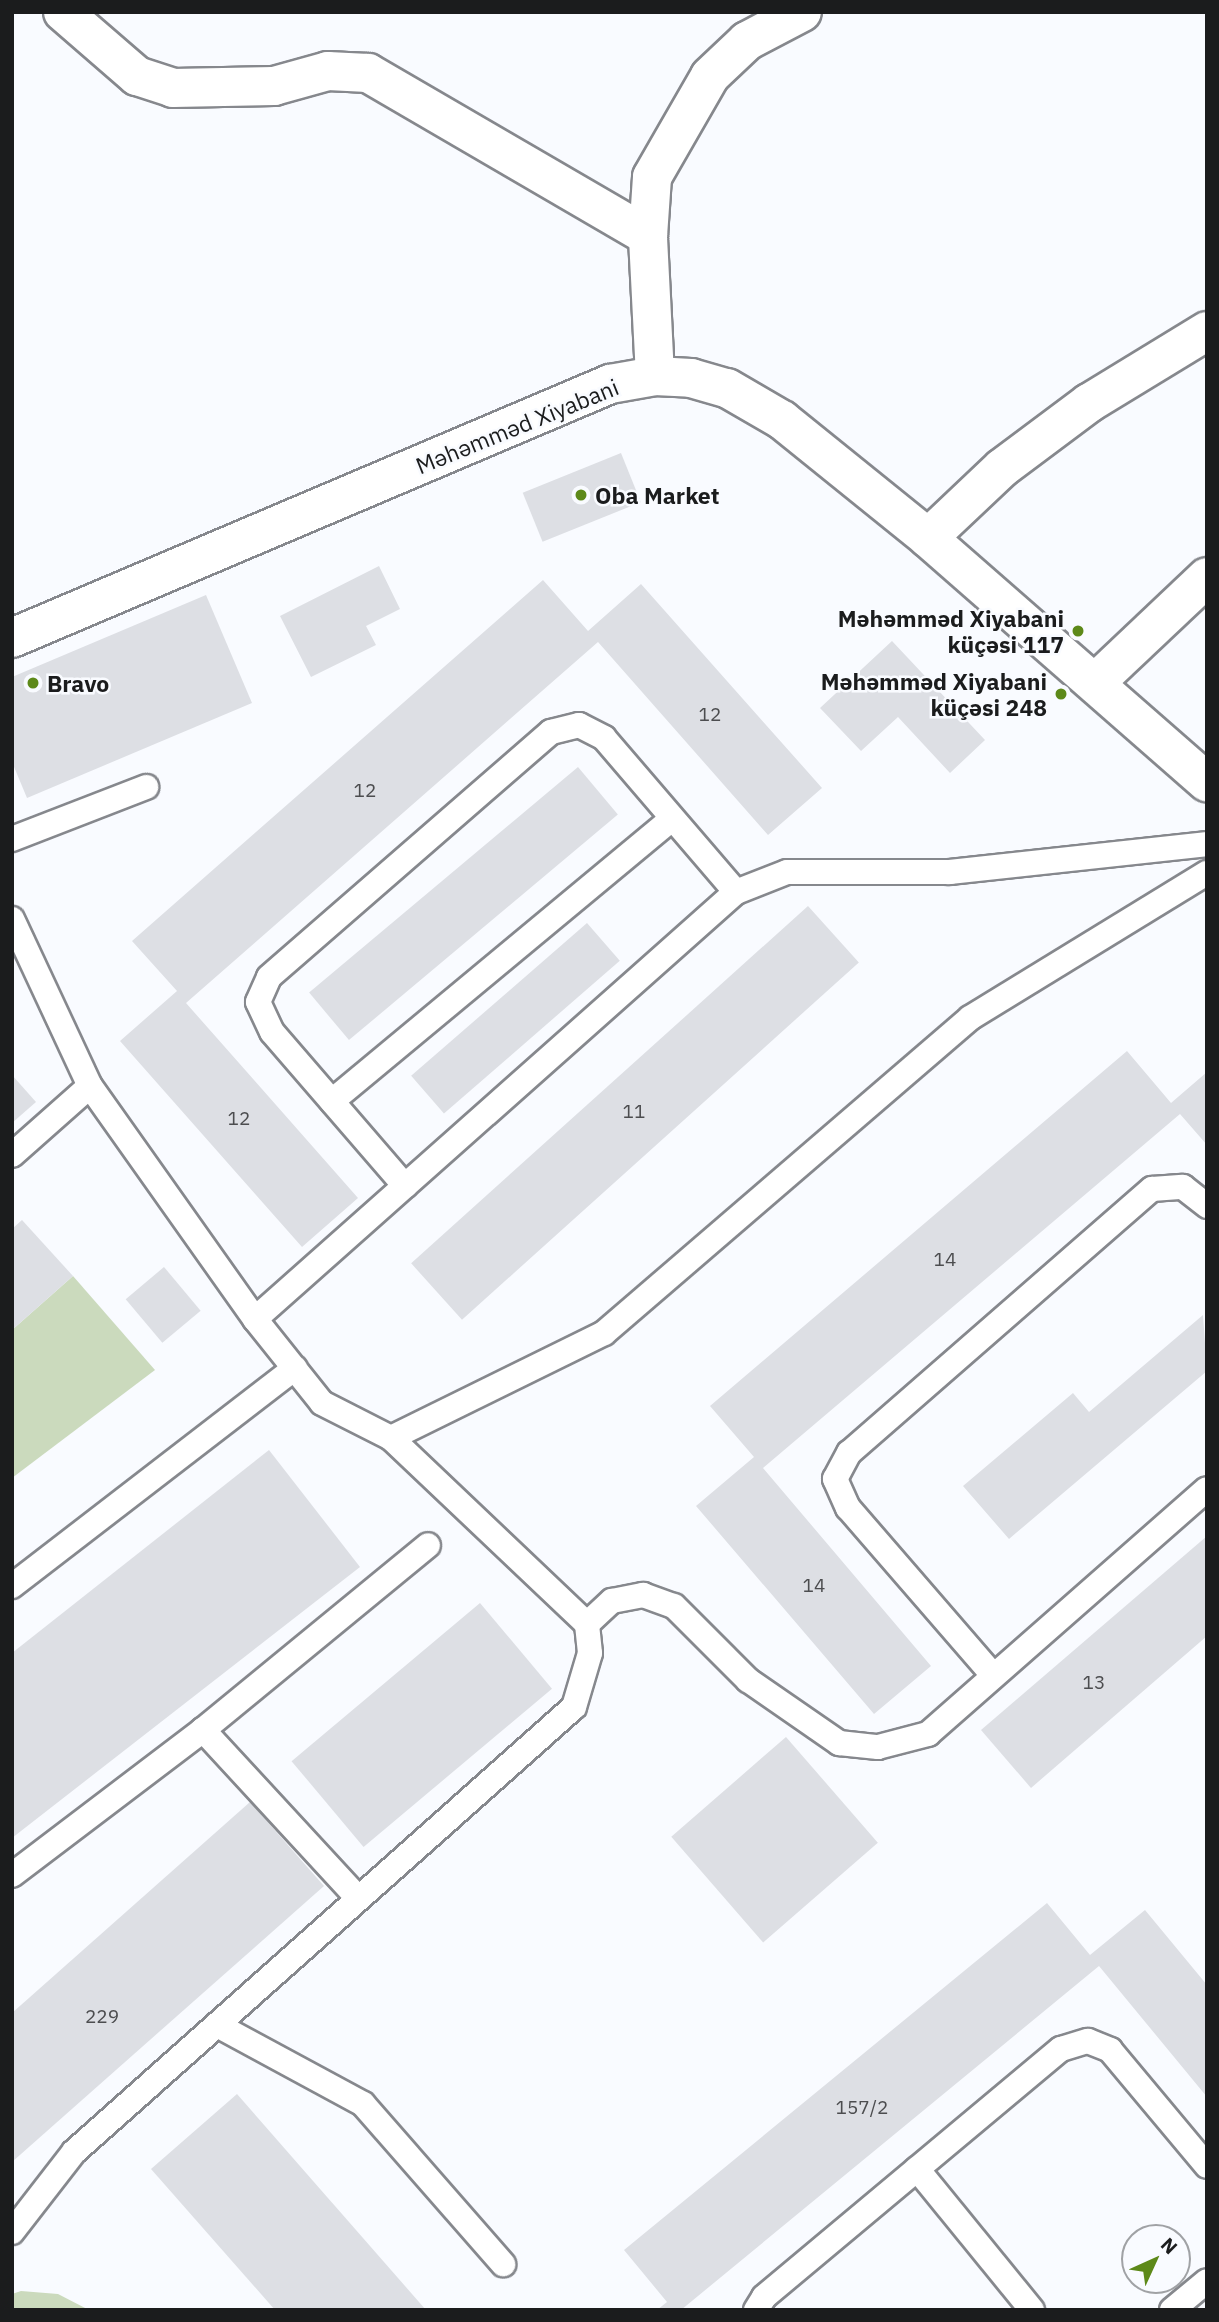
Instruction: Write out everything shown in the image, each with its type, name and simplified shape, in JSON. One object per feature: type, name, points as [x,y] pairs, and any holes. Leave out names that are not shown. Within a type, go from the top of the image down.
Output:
[{"type":"street","points":[[63,12],[137,76],[173,89],[274,86],[328,72],[368,73],[648,236]]},
{"type":"street","points":[[656,376],[648,236],[652,177],[710,75],[747,41],[802,12]]},
{"type":"street","points":[[928,538],[1002,468],[1089,403],[1207,331]]},
{"type":"street","name":"Məhəmməd Xiyabani","points":[[12,638],[610,384],[656,376],[727,388],[782,420],[928,538],[1207,782]]},
{"type":"street","points":[[1095,683],[1207,577]]},
{"type":"lane","points":[[405,1186],[272,1032],[258,1002],[269,977],[551,732],[579,725],[604,738],[736,892]]},
{"type":"lane","points":[[12,839],[146,788]]},
{"type":"lane","points":[[332,1101],[672,819]]},
{"type":"lane","points":[[255,1319],[736,892],[787,872],[950,872],[1207,844]]},
{"type":"lane","points":[[391,1438],[604,1333],[970,1018],[1207,873]]},
{"type":"lane","points":[[12,919],[90,1086],[255,1319],[322,1403],[391,1438],[587,1624],[590,1653],[574,1707],[74,2152],[12,2232]]},
{"type":"lane","points":[[12,1155],[90,1086]]},
{"type":"lane","points":[[992,1674],[848,1508],[835,1479],[849,1453],[1152,1188],[1183,1187],[1207,1206]]},
{"type":"lane","points":[[12,1586],[295,1368]]},
{"type":"lane","points":[[587,1624],[612,1601],[643,1595],[674,1606],[748,1680],[839,1743],[878,1747],[928,1734],[992,1674],[1207,1489]]},
{"type":"lane","points":[[12,1875],[203,1730],[428,1545]]},
{"type":"lane","points":[[203,1730],[358,1898]]},
{"type":"lane","points":[[217,2025],[363,2104],[503,2264]]},
{"type":"lane","points":[[756,2310],[764,2297],[1061,2049],[1088,2041],[1110,2050],[1207,2166]]},
{"type":"lane","points":[[917,2169],[1032,2310]]},
{"type":"lane","points":[[1172,2310],[1207,2281]]},
{"type":"green space","points":[[73,1276],[155,1370],[12,1478],[12,1330]]},
{"type":"green space","points":[[21,2291],[58,2294],[89,2310],[12,2310],[12,2294]]},
{"type":"building","points":[[621,453],[641,502],[543,542],[523,493]]},
{"type":"building","points":[[379,566],[400,609],[366,626],[376,645],[311,677],[280,616]]},
{"type":"building","points":[[543,580],[588,631],[641,584],[822,788],[768,835],[598,642],[186,1003],[358,1198],[302,1247],[120,1041],[177,991],[132,941]]},
{"type":"building","points":[[206,595],[252,703],[27,798],[12,762],[12,677]]},
{"type":"building","points":[[892,641],[985,740],[950,773],[898,717],[861,751],[820,708]]},
{"type":"building","points":[[578,767],[618,814],[349,1040],[309,993]]},
{"type":"building","points":[[808,906],[859,962],[462,1320],[411,1263]]},
{"type":"building","points":[[587,923],[620,961],[444,1114],[411,1076]]},
{"type":"building","points":[[1127,1051],[1171,1103],[1207,1072],[1207,1145],[1180,1114],[763,1468],[931,1666],[874,1714],[696,1506],[754,1457],[710,1406]]},
{"type":"building","points":[[12,1075],[36,1102],[12,1123]]},
{"type":"building","points":[[22,1220],[73,1276],[12,1330],[12,1229]]},
{"type":"building","points":[[164,1267],[201,1311],[162,1343],[126,1299]]},
{"type":"building","points":[[1203,1315],[1207,1371],[1009,1539],[963,1486],[1073,1393],[1089,1412]]},
{"type":"building","points":[[269,1450],[360,1567],[12,1838],[12,1653]]},
{"type":"building","points":[[1207,1536],[1207,1636],[1031,1788],[981,1730]]},
{"type":"building","points":[[480,1603],[552,1689],[364,1847],[292,1761]]},
{"type":"building","points":[[786,1737],[878,1843],[763,1942],[671,1837]]},
{"type":"building","points":[[250,1802],[324,1886],[12,2162],[12,2013]]},
{"type":"building","points":[[1047,1903],[1090,1955],[1145,1910],[1207,1985],[1207,2097],[1099,1966],[681,2310],[657,2310],[667,2302],[624,2250]]},
{"type":"building","points":[[237,2094],[426,2310],[275,2310],[151,2169]]},
{"type":"place","name":"Oba Market","points":[[581,495]]},
{"type":"place","name":"Məhəmməd Xiyabani küçəsi 117","points":[[1078,631]]},
{"type":"place","name":"Bravo","points":[[33,683]]},
{"type":"place","name":"Məhəmməd Xiyabani küçəsi 248","points":[[1061,694]]}]
